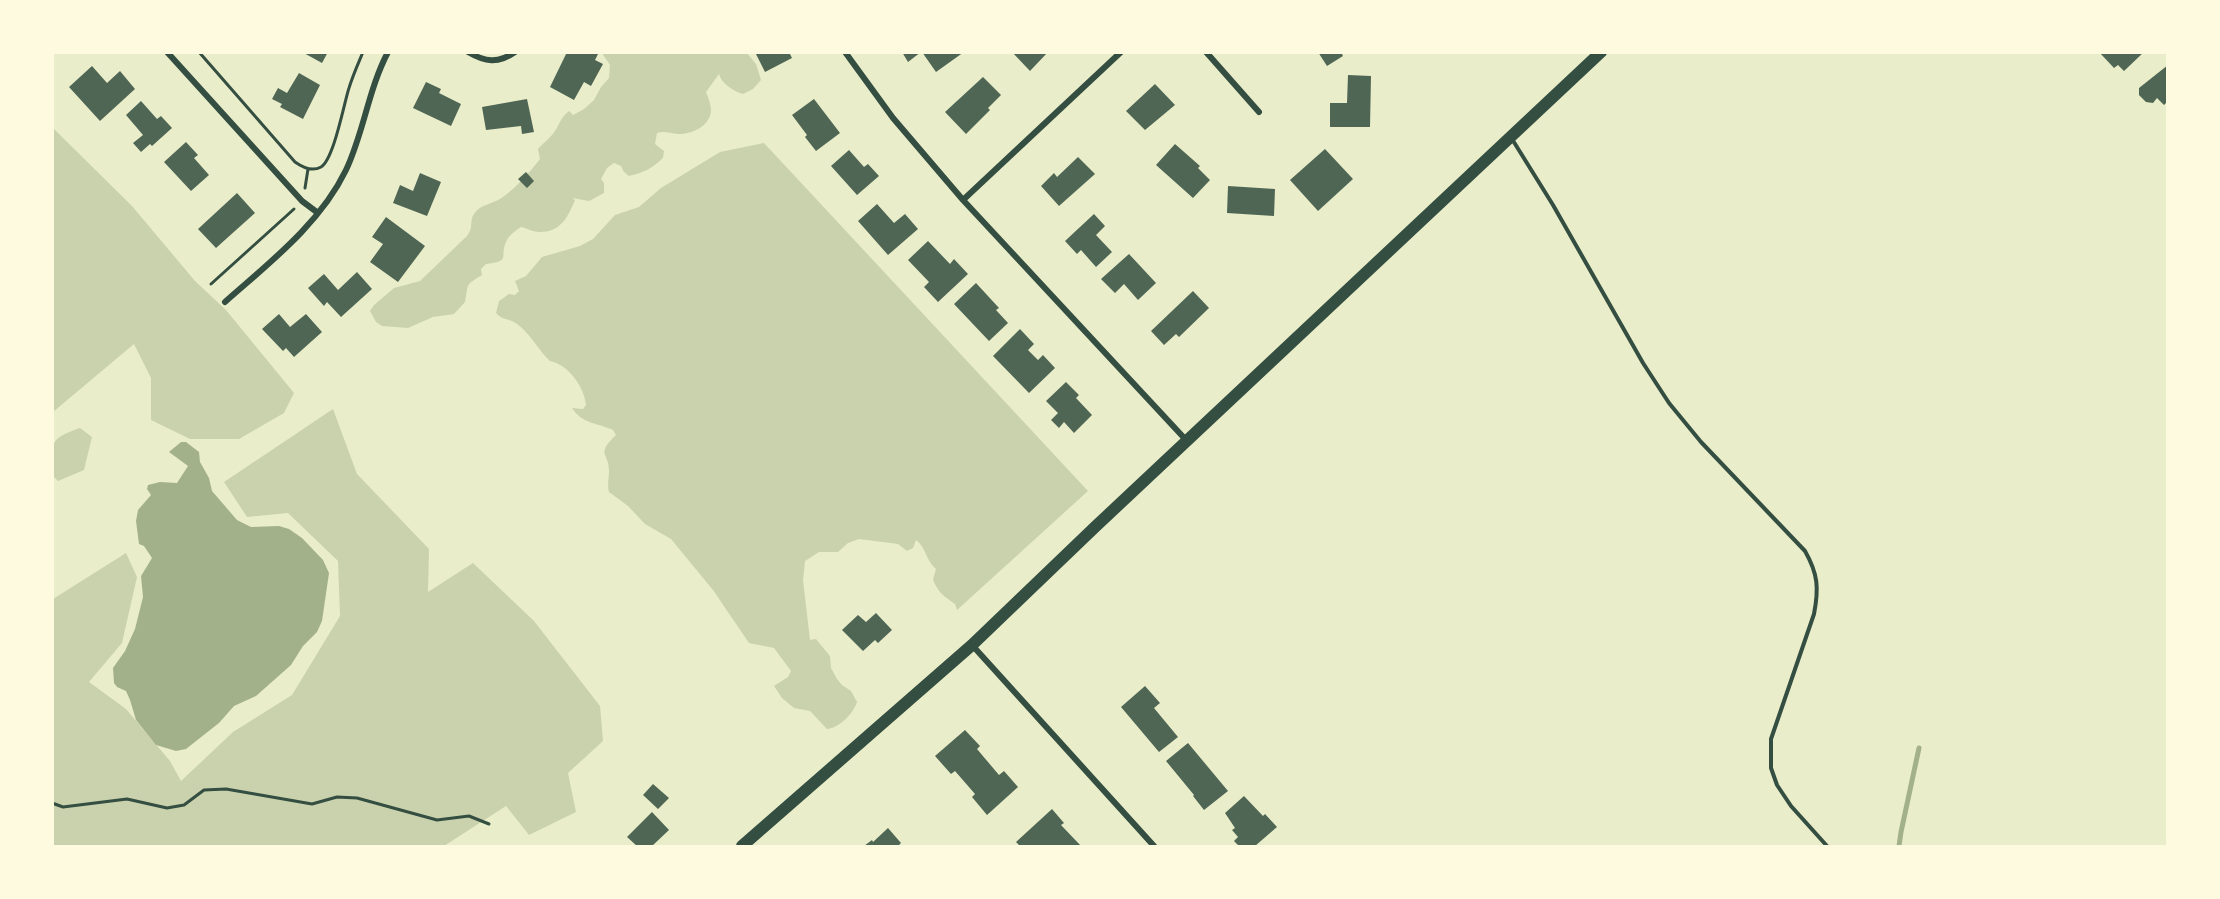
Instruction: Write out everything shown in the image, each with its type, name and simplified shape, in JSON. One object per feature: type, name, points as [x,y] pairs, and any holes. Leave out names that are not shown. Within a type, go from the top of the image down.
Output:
[{"type":"main road","points":[[742,846],[972,645],[1602,52]]},
{"type":"street","points":[[167,52],[302,201],[318,213]]},
{"type":"street","points":[[225,302],[301,233],[318,213],[346,170],[357,143],[373,87],[388,52]]},
{"type":"street","points":[[468,52],[480,59],[493,61],[506,58],[514,52]]},
{"type":"street","points":[[845,52],[893,118],[963,200],[1187,441]]},
{"type":"street","points":[[963,200],[1121,52]]},
{"type":"street","points":[[1206,52],[1259,112]]},
{"type":"street","points":[[972,645],[1154,846]]},
{"type":"lane","points":[[1510,138],[1553,205],[1643,363],[1669,403],[1701,442],[1805,551],[1815,567],[1818,593],[1814,614],[1771,739],[1771,768],[1777,785],[1791,806],[1827,846]]},
{"type":"path","points":[[199,52],[295,162],[308,169],[321,167],[325,163],[332,147],[349,87],[363,52]]},
{"type":"path","points":[[211,284],[302,201],[308,169]]},
{"type":"path","points":[[52,804],[63,807],[127,799],[167,807],[184,805],[204,790],[226,789],[312,804],[337,797],[357,798],[437,820],[469,816],[489,824]]},
{"type":"shaded area","points":[[602,53],[747,53],[756,64],[761,80],[753,89],[743,94],[728,86],[719,74],[706,92],[711,110],[705,124],[685,134],[657,133],[655,144],[664,151],[663,158],[648,170],[629,176],[621,166],[614,163],[607,168],[601,179],[604,183],[604,193],[589,201],[572,198],[575,200],[566,218],[558,227],[546,232],[536,232],[521,227],[514,232],[506,242],[502,260],[486,264],[481,269],[482,275],[470,283],[465,302],[454,314],[433,317],[408,328],[382,326],[376,322],[370,311],[374,305],[394,288],[420,281],[467,236],[477,211],[503,197],[527,175],[540,159],[538,149],[555,132],[565,114],[569,111],[573,115],[594,100],[609,78],[610,65]]},
{"type":"shaded area","points":[[53,128],[132,206],[195,281],[226,310],[294,393],[284,413],[239,439],[190,439],[151,420],[151,378],[134,344],[53,412]]},
{"type":"shaded area","points":[[764,143],[1088,491],[957,610],[955,604],[938,589],[933,580],[936,569],[916,540],[913,548],[907,551],[898,544],[859,539],[848,543],[838,552],[819,552],[805,561],[803,580],[810,640],[816,639],[830,656],[831,668],[837,679],[851,691],[857,702],[845,720],[827,729],[810,711],[794,708],[782,698],[774,686],[788,677],[791,671],[774,648],[749,643],[713,590],[671,539],[645,524],[628,506],[609,492],[609,471],[605,450],[616,435],[613,430],[585,420],[576,413],[572,408],[583,409],[586,405],[579,384],[563,367],[550,361],[522,328],[496,313],[499,301],[519,291],[515,281],[526,276],[542,257],[580,246],[593,239],[615,215],[639,207],[661,188],[720,152]]},
{"type":"shaded area","points":[[333,409],[357,474],[429,549],[428,592],[473,563],[534,621],[600,706],[603,741],[568,773],[576,812],[529,835],[506,806],[444,846],[53,846],[53,599],[126,553],[137,577],[122,643],[89,682],[126,709],[170,761],[181,781],[233,732],[292,695],[340,616],[338,561],[288,513],[247,517],[224,482]]},
{"type":"shaded area","points":[[80,428],[92,437],[84,470],[58,481],[53,476],[52,450],[54,444],[62,436]]},
{"type":"shaded area","points":[[181,442],[186,442],[199,452],[200,462],[209,478],[212,491],[237,520],[251,527],[279,526],[289,529],[302,538],[323,560],[329,573],[322,621],[317,632],[303,646],[291,665],[256,696],[234,706],[219,723],[186,749],[176,751],[156,745],[136,720],[126,691],[114,683],[113,668],[125,651],[135,629],[143,597],[141,576],[152,558],[144,546],[139,544],[136,521],[138,510],[151,495],[147,489],[148,485],[160,482],[177,483],[188,466],[169,452]]},
{"type":"building","points":[[302,52],[328,52],[322,63]]},
{"type":"building","points":[[567,52],[596,52],[598,54],[595,60],[603,64],[591,86],[584,82],[574,100],[550,87]]},
{"type":"building","points":[[755,52],[789,52],[792,58],[765,72]]},
{"type":"building","points":[[902,52],[921,52],[908,62]]},
{"type":"building","points":[[922,52],[964,52],[936,72]]},
{"type":"building","points":[[1012,52],[1048,52],[1030,71]]},
{"type":"building","points":[[1318,52],[1341,52],[1343,56],[1327,66]]},
{"type":"building","points":[[2099,52],[2144,52],[2124,71],[2118,65],[2114,68]]},
{"type":"building","points":[[2168,65],[2168,101],[2164,105],[2157,98],[2153,103],[2146,102],[2139,95],[2139,88]]},
{"type":"building","points":[[92,66],[107,83],[120,71],[135,89],[100,121],[69,87]]},
{"type":"building","points":[[299,73],[320,85],[303,119],[280,107],[282,104],[272,99],[278,88],[287,93]]},
{"type":"building","points":[[1348,75],[1371,76],[1370,127],[1330,127],[1330,103],[1347,103]]},
{"type":"building","points":[[983,77],[1001,95],[988,108],[990,110],[966,134],[945,112]]},
{"type":"building","points":[[426,82],[441,89],[439,93],[461,104],[451,126],[413,108]]},
{"type":"building","points":[[1155,84],[1175,105],[1145,130],[1126,111]]},
{"type":"building","points":[[527,99],[534,132],[522,134],[521,126],[486,130],[482,107]]},
{"type":"building","points":[[814,99],[840,133],[816,151],[792,115]]},
{"type":"building","points":[[141,101],[157,119],[161,116],[172,128],[152,146],[150,144],[141,152],[133,143],[143,135],[126,115]]},
{"type":"building","points":[[186,142],[198,155],[194,158],[209,175],[191,191],[164,162]]},
{"type":"building","points":[[1175,144],[1200,166],[1198,168],[1210,180],[1193,198],[1156,165]]},
{"type":"building","points":[[1325,149],[1353,179],[1318,211],[1290,180]]},
{"type":"building","points":[[849,150],[864,167],[868,164],[879,176],[857,195],[831,166]]},
{"type":"building","points":[[1078,157],[1095,174],[1059,206],[1041,186],[1054,173],[1057,177]]},
{"type":"building","points":[[526,172],[534,181],[527,188],[518,179]]},
{"type":"building","points":[[420,173],[441,182],[427,216],[393,203],[400,185],[413,191]]},
{"type":"building","points":[[1228,186],[1275,189],[1274,216],[1227,213]]},
{"type":"building","points":[[237,193],[255,213],[216,248],[198,229]]},
{"type":"building","points":[[877,204],[894,223],[905,214],[918,229],[888,255],[858,221]]},
{"type":"building","points":[[1094,214],[1105,226],[1096,235],[1112,252],[1096,267],[1081,250],[1077,254],[1065,241]]},
{"type":"building","points":[[386,217],[425,246],[398,282],[370,262],[383,244],[372,237]]},
{"type":"building","points":[[928,241],[950,264],[954,259],[968,274],[938,302],[924,287],[929,282],[908,260]]},
{"type":"building","points":[[1129,254],[1156,283],[1138,300],[1124,284],[1115,293],[1101,279]]},
{"type":"building","points":[[357,272],[372,289],[341,317],[327,302],[324,306],[308,288],[324,274],[338,290]]},
{"type":"building","points":[[976,283],[999,308],[996,310],[1008,323],[989,341],[954,304]]},
{"type":"building","points":[[1193,291],[1209,308],[1179,337],[1176,334],[1164,345],[1151,331]]},
{"type":"building","points":[[279,314],[290,327],[306,314],[322,332],[294,357],[286,348],[283,351],[262,329]]},
{"type":"building","points":[[1020,329],[1034,344],[1028,350],[1038,360],[1043,355],[1055,368],[1029,393],[993,356]]},
{"type":"building","points":[[1066,382],[1079,395],[1076,398],[1092,415],[1074,433],[1064,422],[1059,428],[1051,420],[1058,413],[1046,401]]},
{"type":"building","points":[[876,613],[892,630],[878,643],[875,640],[863,651],[842,630],[858,615],[866,622]]},
{"type":"building","points":[[1145,686],[1160,703],[1154,708],[1178,737],[1159,752],[1121,707]]},
{"type":"building","points":[[965,730],[980,746],[977,749],[999,775],[1004,771],[1018,787],[987,815],[972,797],[975,794],[955,771],[951,774],[935,756]]},
{"type":"building","points":[[1188,743],[1228,791],[1204,810],[1166,761]]},
{"type":"building","points":[[653,784],[669,798],[658,809],[643,795]]},
{"type":"building","points":[[1244,796],[1277,827],[1255,846],[1239,846],[1234,841],[1238,837],[1232,830],[1235,828],[1225,813]]},
{"type":"building","points":[[1052,809],[1064,823],[1061,825],[1081,846],[1020,846],[1016,842]]},
{"type":"building","points":[[652,812],[669,830],[652,846],[637,846],[627,837]]},
{"type":"building","points":[[888,828],[901,843],[898,846],[864,846],[872,840],[873,842]]},
{"type":"waterway","points":[[1899,846],[1919,748]]}]
